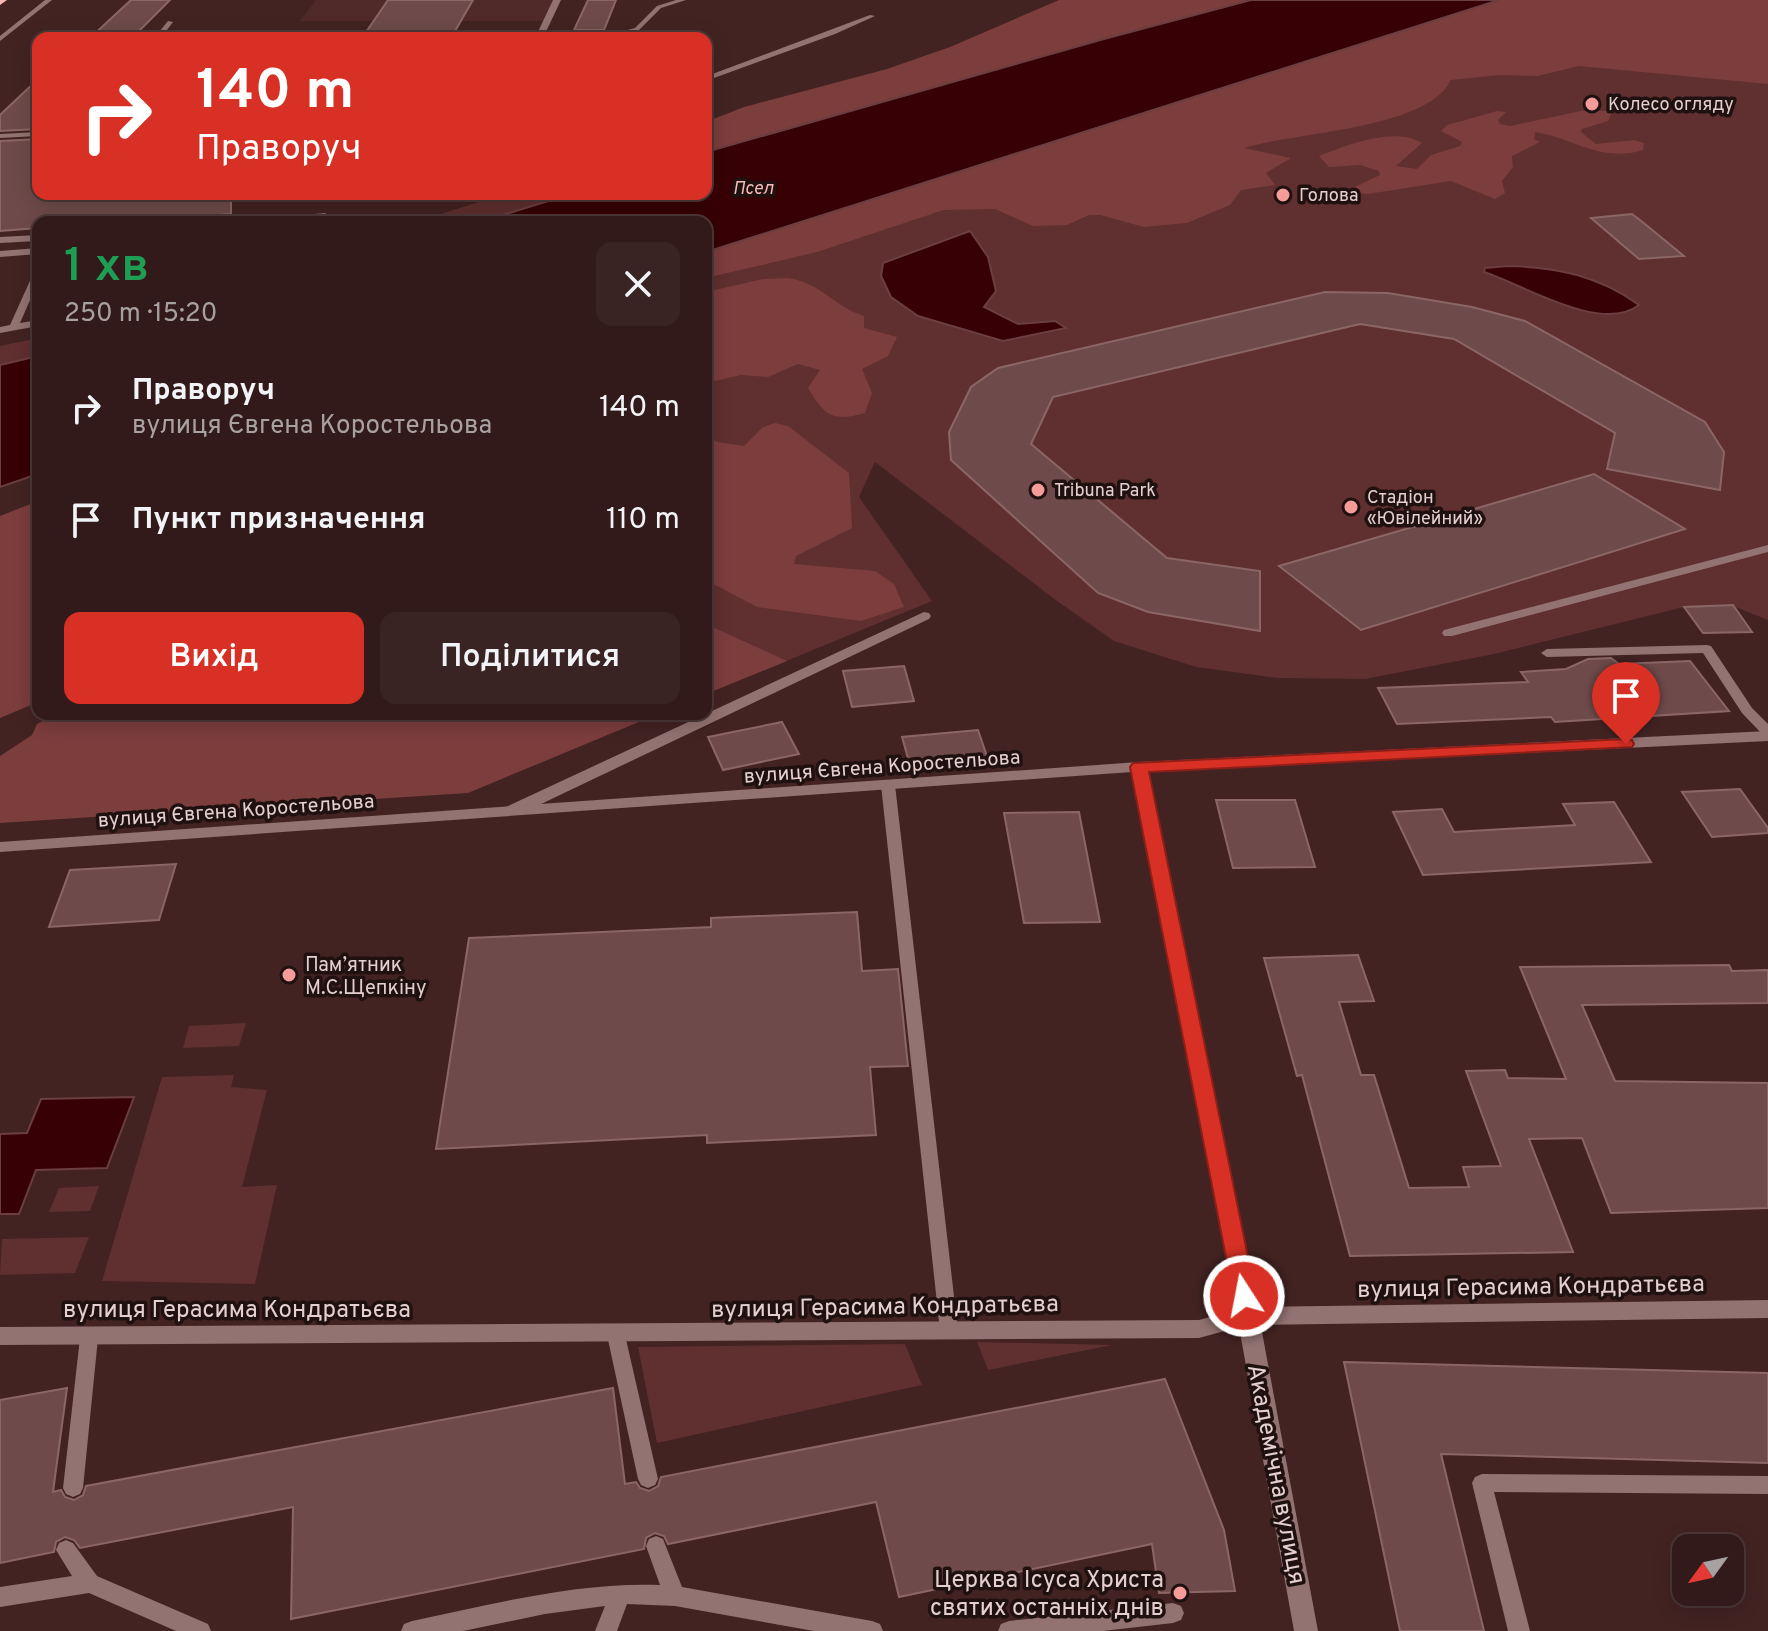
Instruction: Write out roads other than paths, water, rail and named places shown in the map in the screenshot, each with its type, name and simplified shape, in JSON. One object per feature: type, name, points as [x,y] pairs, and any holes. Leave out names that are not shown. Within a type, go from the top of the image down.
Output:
[{"type":"street","points":[[542,32],[557,0]]},
{"type":"street","points":[[712,716],[924,616]]},
{"type":"street","points":[[512,811],[704,720]]},
{"type":"street","name":"вулиця Євгена Коростельова","points":[[0,847],[1139,767],[1768,734]]},
{"type":"street","name":"Академічна вулиця","points":[[1139,767],[1248,1316],[1306,1631]]},
{"type":"street","name":"вулиця Герасима Кондратьєва","points":[[0,1336],[89,1338],[282,1333],[616,1335],[1199,1329],[1248,1316],[1768,1309]]},
{"type":"lane","points":[[0,39],[49,0]]},
{"type":"lane","points":[[625,32],[637,29],[659,7],[683,0]]},
{"type":"lane","points":[[712,76],[764,54],[834,34],[872,16]]},
{"type":"lane","points":[[162,32],[170,22]]},
{"type":"lane","points":[[0,136],[32,134]]},
{"type":"lane","points":[[0,240],[32,238]]},
{"type":"lane","points":[[0,254],[32,251]]},
{"type":"lane","points":[[14,327],[32,286]]},
{"type":"lane","points":[[0,330],[32,324]]},
{"type":"lane","points":[[1448,633],[1768,548]]},
{"type":"lane","points":[[1547,653],[1707,649],[1747,710],[1768,734]]},
{"type":"lane","points":[[888,785],[949,1331]]},
{"type":"lane","points":[[616,1335],[648,1479]]},
{"type":"lane","points":[[73,1488],[89,1338]]},
{"type":"lane","points":[[1519,1631],[1482,1483],[1768,1485]]},
{"type":"lane","points":[[656,1546],[675,1596]]},
{"type":"lane","points":[[66,1550],[90,1583],[200,1631]]},
{"type":"lane","points":[[0,1597],[90,1583]]},
{"type":"lane","points":[[606,1631],[620,1594]]},
{"type":"lane","points":[[412,1631],[545,1604],[620,1594],[675,1596],[872,1631]]},
{"type":"lane","points":[[1009,1631],[1173,1613]]},
{"type":"water","name":"Псел","points":[[1251,0],[1499,0],[712,250],[712,216],[500,216],[552,200],[712,200],[712,150]]},
{"type":"water","points":[[970,231],[988,257],[996,291],[984,307],[1018,324],[1055,321],[1066,328],[1003,341],[918,316],[891,297],[881,276],[883,263]]},
{"type":"water","points":[[1485,268],[1543,268],[1577,275],[1609,287],[1639,305],[1623,312],[1604,314],[1584,311],[1484,272]]},
{"type":"water","points":[[32,357],[32,476],[0,487],[0,365]]},
{"type":"water","points":[[134,1097],[107,1168],[36,1170],[19,1214],[0,1214],[0,1134],[27,1133],[41,1099]]},
{"type":"place","name":"Колесо огляду","points":[[1592,104]]},
{"type":"place","name":"Голова","points":[[1283,195]]},
{"type":"place","name":"Tribuna Park","points":[[1038,490]]},
{"type":"place","name":"Стадіон «Ювілейний»","points":[[1351,507]]},
{"type":"place","name":"Пам’ятник М.С.Щепкіну","points":[[289,975]]},
{"type":"place","name":"Церква Ісуса Христа святих останніх днів","points":[[1180,1593]]}]
